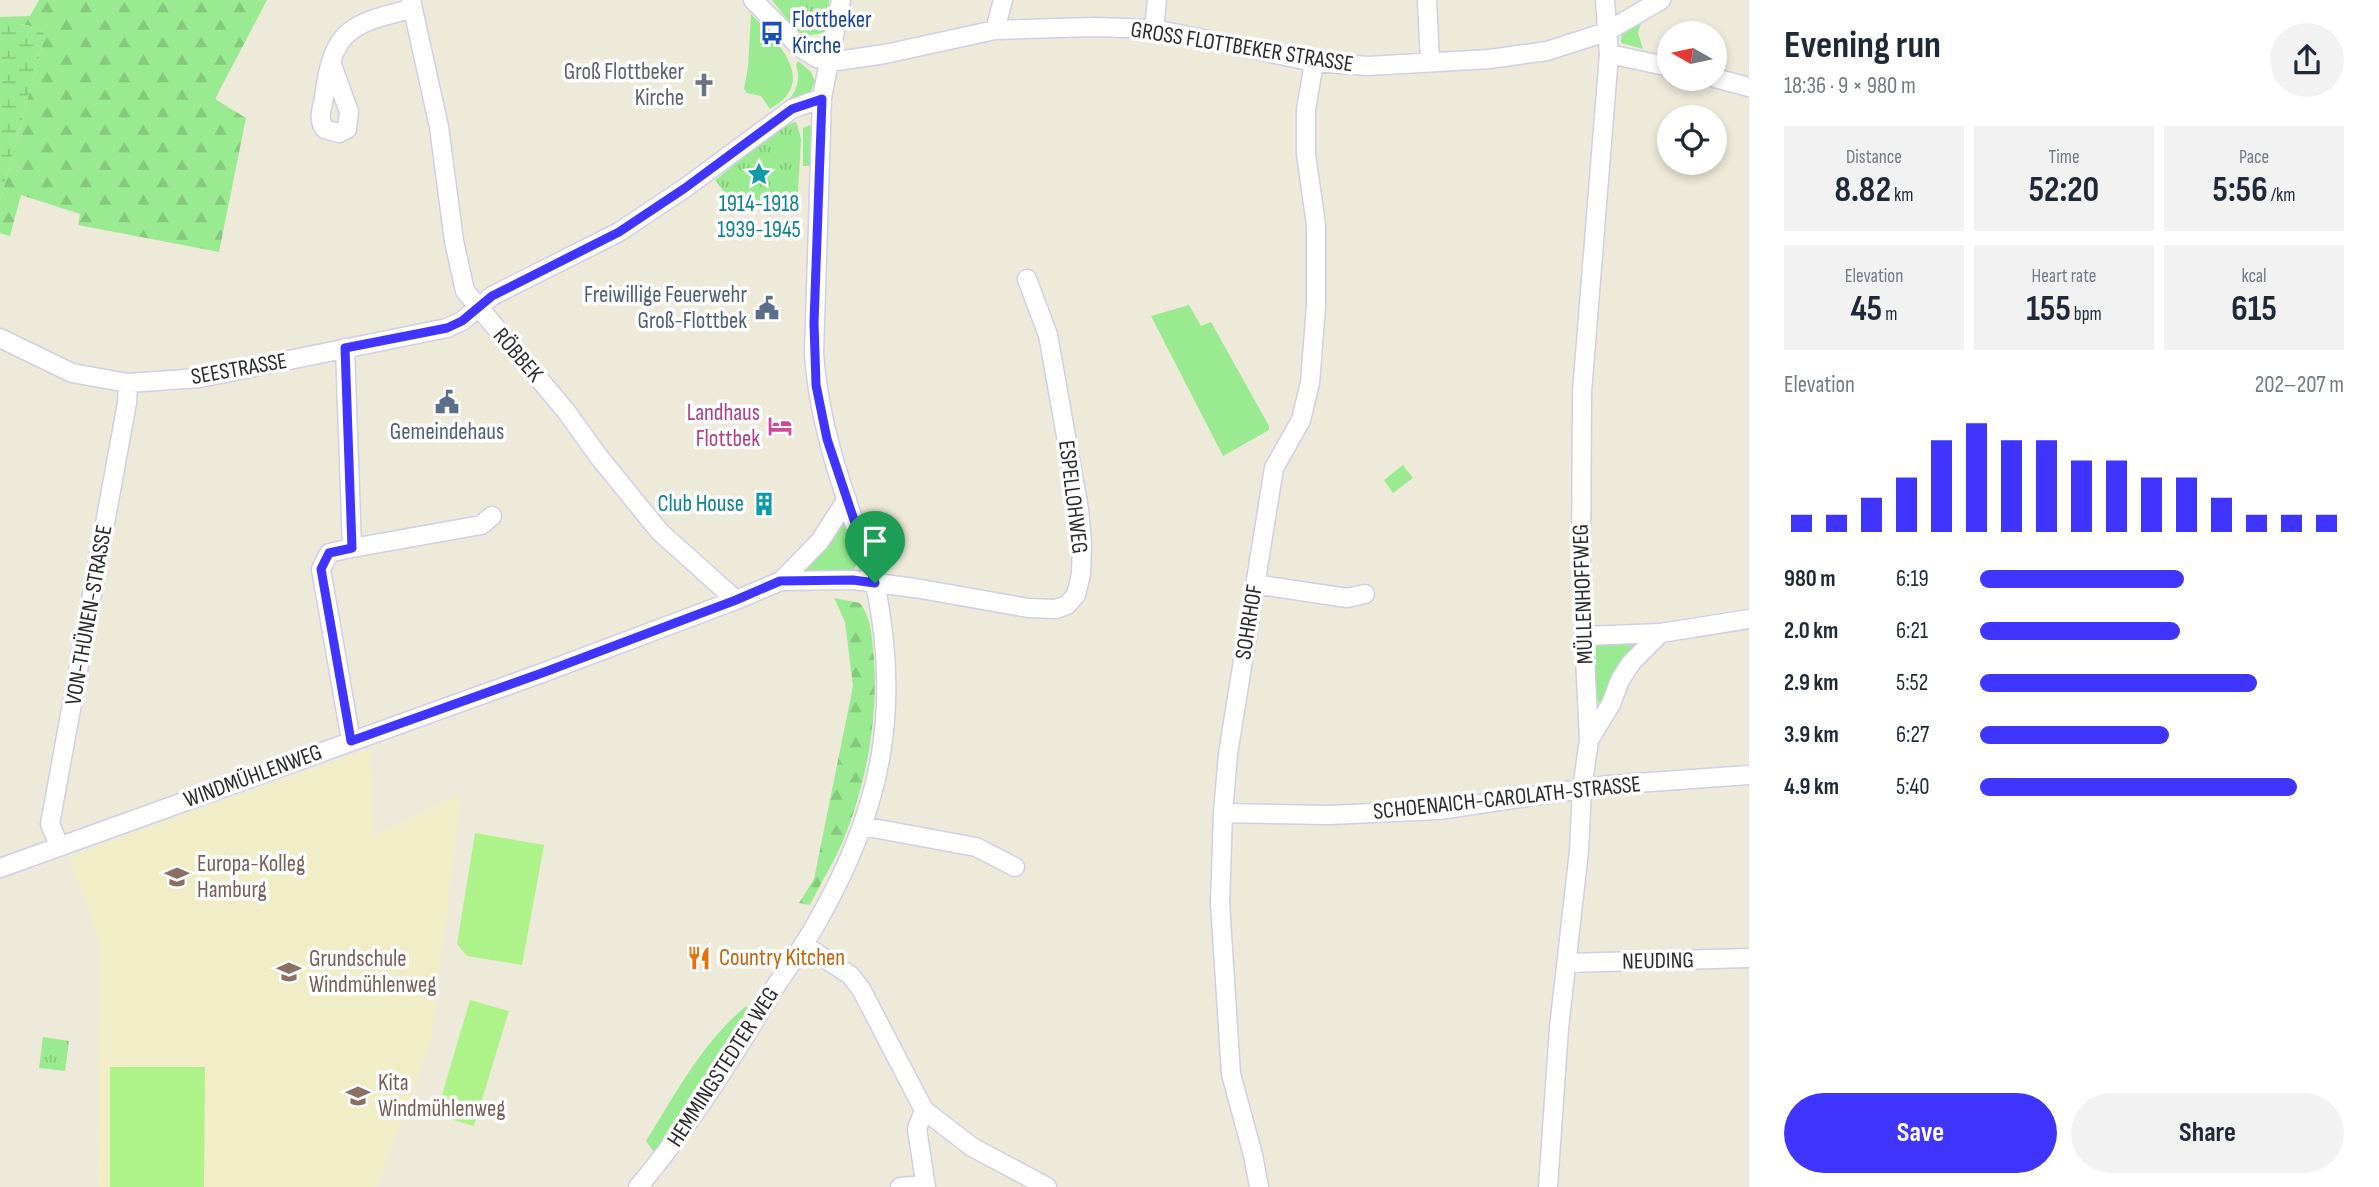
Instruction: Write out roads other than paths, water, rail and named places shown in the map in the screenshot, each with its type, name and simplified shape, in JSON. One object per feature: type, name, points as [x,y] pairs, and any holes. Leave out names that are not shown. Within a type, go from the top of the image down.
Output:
[{"type":"street","points":[[753,0],[801,48],[830,62]]},
{"type":"street","name":"HEMMINGSTEDTER WEG","points":[[638,1187],[678,1138],[804,945],[843,872],[874,793],[882,758],[888,696],[885,643],[875,583],[821,414],[814,354],[822,99],[841,0]]},
{"type":"street","points":[[995,30],[1003,0]]},
{"type":"street","points":[[1154,29],[1157,0]]},
{"type":"street","points":[[1427,0],[1430,62]]},
{"type":"street","name":"MÜLLENHOFFWEG","points":[[1548,1187],[1559,1028],[1589,740],[1581,574],[1582,392],[1609,54],[1605,0]]},
{"type":"street","name":"GROSS FLOTTBEKER STRASSE","points":[[830,62],[885,54],[995,30],[1094,27],[1154,29],[1314,62],[1368,66],[1490,59],[1547,51],[1606,32],[1661,0]]},
{"type":"street","name":"RÖBBEK","points":[[331,62],[343,40],[353,29],[412,4],[439,127],[454,241],[465,291],[550,392],[660,532],[736,600]]},
{"type":"street","points":[[1609,54],[1657,64]]},
{"type":"street","name":"SOHRHOF","points":[[1259,1187],[1231,1074],[1220,903],[1223,813],[1228,754],[1273,468],[1301,420],[1310,383],[1316,306],[1316,225],[1306,154],[1306,110],[1314,62]]},
{"type":"street","points":[[1727,81],[1749,87]]},
{"type":"street","name":"SEESTRASSE","points":[[0,338],[72,373],[128,383],[200,378],[447,328],[462,321],[492,296],[619,232],[685,188],[792,109],[822,99]]},
{"type":"street","name":"ESPELLOHWEG","points":[[875,583],[1049,610],[1067,605],[1076,595],[1082,562],[1079,509],[1048,335],[1027,279]]},
{"type":"street","points":[[345,348],[352,548]]},
{"type":"street","name":"VON-THÜNEN-STRASSE","points":[[59,845],[50,824],[127,403],[128,383]]},
{"type":"street","name":"WINDMÜHLENWEG","points":[[0,868],[736,600],[780,581],[820,541],[847,499]]},
{"type":"street","points":[[351,741],[321,569],[329,553],[481,525],[492,516]]},
{"type":"street","name":"WINDMÜHLENWEG","points":[[780,581],[853,580],[875,583]]},
{"type":"street","points":[[1255,584],[1347,598],[1365,594]]},
{"type":"street","points":[[1585,636],[1661,633],[1749,619]]},
{"type":"street","points":[[1589,740],[1612,704],[1620,680],[1631,663],[1661,633]]},
{"type":"street","name":"SCHOENAICH-CAROLATH-STRASSE","points":[[1223,813],[1330,815],[1439,810],[1608,785],[1749,775]]},
{"type":"street","points":[[862,826],[976,847],[1015,867]]},
{"type":"street","points":[[804,945],[850,975],[924,1110],[972,1147],[1047,1187]]},
{"type":"street","name":"NEUDING","points":[[1567,963],[1749,958]]},
{"type":"street","points":[[900,1187],[926,1186],[917,1129],[924,1110]]},
{"type":"place","name":"Flottbeker Kirche","points":[[772,33]]},
{"type":"place","name":"Groß Flottbeker Kirche","points":[[704,85]]},
{"type":"place","name":"1914-1918 1939-1945","points":[[759,174]]},
{"type":"place","name":"Freiwillige Feuerwehr Groß-Flottbek","points":[[767,308]]},
{"type":"place","name":"Gemeindehaus","points":[[447,402]]},
{"type":"place","name":"Landhaus Flottbek","points":[[780,426]]},
{"type":"place","name":"Club House","points":[[764,504]]},
{"type":"place","name":"Europa-Kolleg Hamburg","points":[[177,877]]},
{"type":"place","name":"Country Kitchen","points":[[699,958]]},
{"type":"place","name":"Grundschule Windmühlenweg","points":[[289,972]]},
{"type":"place","name":"Kita Windmühlenweg","points":[[358,1096]]}]
